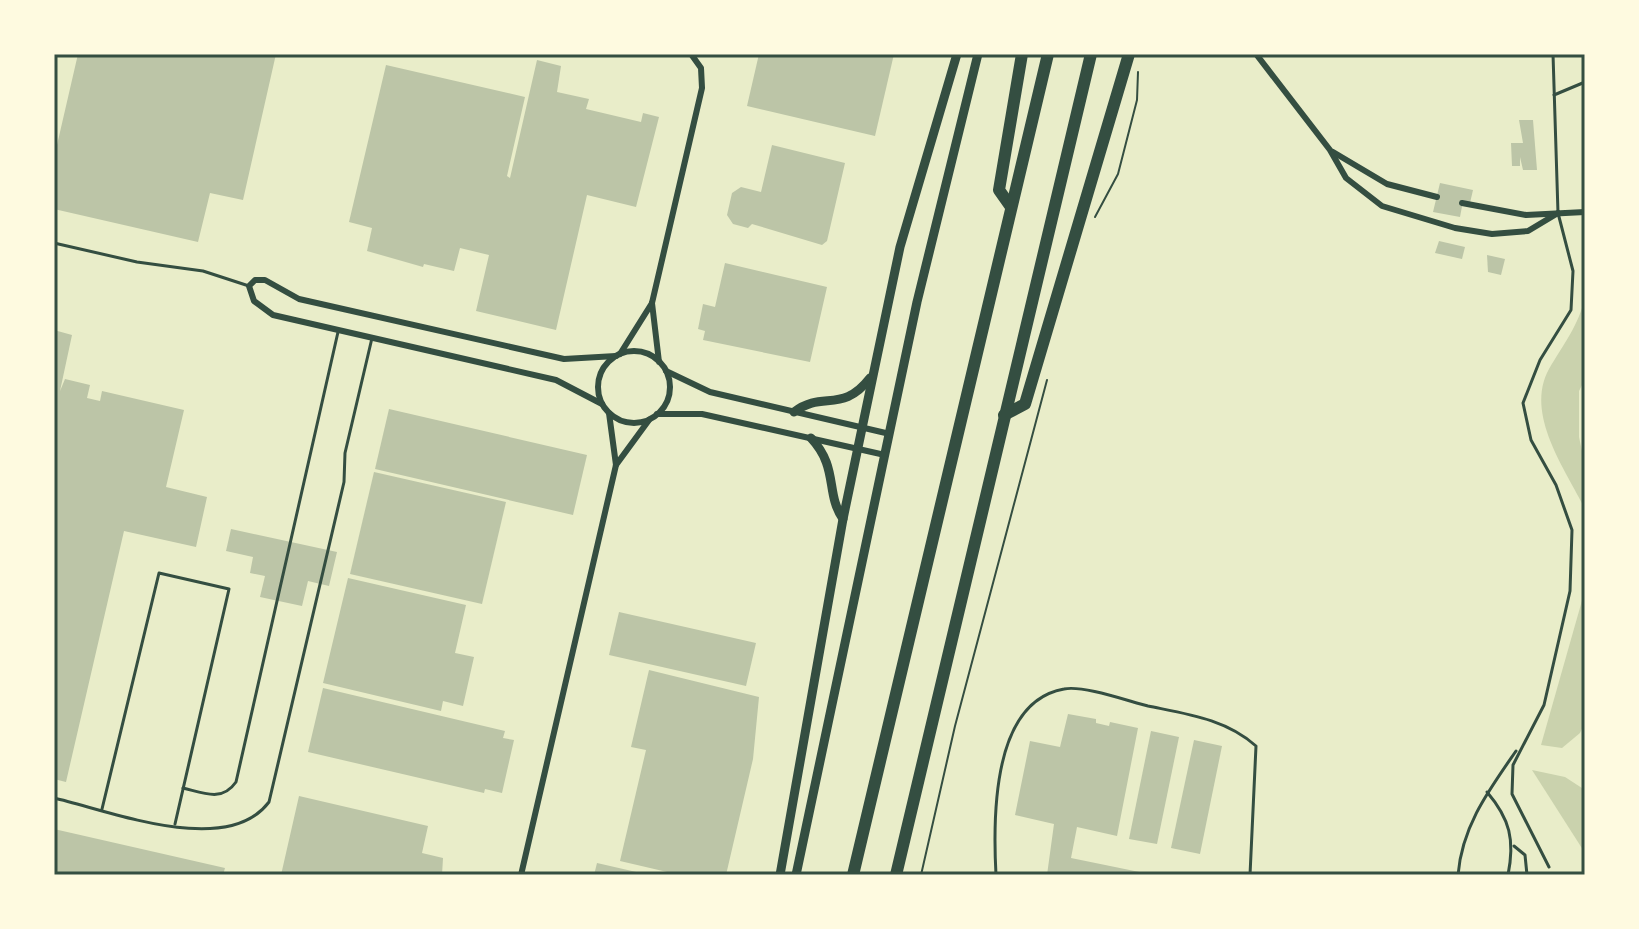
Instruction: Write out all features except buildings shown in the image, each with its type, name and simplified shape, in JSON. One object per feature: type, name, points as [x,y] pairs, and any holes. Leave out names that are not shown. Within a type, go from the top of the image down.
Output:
[{"type":"highway","points":[[1011,207],[999,190],[1022,54]]},
{"type":"highway","points":[[853,875],[1048,54]]},
{"type":"highway","points":[[896,875],[1091,54]]},
{"type":"highway","points":[[1004,415],[1025,404],[1129,54]]},
{"type":"main road","points":[[780,875],[843,519],[905,225],[957,54]]},
{"type":"main road","points":[[796,875],[925,267],[978,54]]},
{"type":"main road","points":[[794,412],[807,402],[850,398],[873,374]]},
{"type":"main road","points":[[811,438],[827,460],[835,507],[843,519]]},
{"type":"street","points":[[659,362],[652,303],[702,88],[701,68],[691,54]]},
{"type":"street","points":[[1253,54],[1330,150],[1346,178],[1382,206],[1455,228],[1492,234],[1528,231],[1558,213]]},
{"type":"street","points":[[1330,150],[1387,184],[1437,197]]},
{"type":"street","points":[[1462,203],[1526,215],[1585,212]]},
{"type":"street","points":[[649,420],[628,422],[609,413],[602,404],[556,380],[273,315],[254,301],[249,286],[259,279],[299,299],[564,359],[641,352],[659,362],[666,371],[710,392],[890,434]]},
{"type":"street","points":[[602,404],[599,377],[618,355],[652,303]]},
{"type":"street","points":[[616,465],[668,399],[666,371]]},
{"type":"street","points":[[521,875],[616,465],[609,413]]},
{"type":"street","points":[[657,414],[702,414],[885,455]]},
{"type":"lane","points":[[1458,875],[1459,859],[1475,810],[1544,705],[1570,591],[1572,530],[1556,485],[1531,440],[1523,403],[1540,360],[1571,310],[1573,271],[1558,213],[1553,54]]},
{"type":"lane","points":[[1554,95],[1585,82]]},
{"type":"lane","points":[[54,243],[137,262],[203,271],[249,286]]},
{"type":"lane","points":[[183,788],[214,796],[227,792],[236,782],[338,330]]},
{"type":"lane","points":[[54,798],[192,830],[232,827],[248,821],[269,802],[344,482],[345,453],[372,338]]},
{"type":"lane","points":[[102,809],[159,573],[229,589],[175,826]]},
{"type":"lane","points":[[996,875],[996,784],[1011,738],[1028,710],[1043,696],[1067,688],[1207,719],[1239,731],[1256,746],[1250,875]]},
{"type":"lane","points":[[1520,744],[1513,765],[1512,794],[1549,867]]},
{"type":"lane","points":[[1487,792],[1504,813],[1514,846],[1508,875]]},
{"type":"lane","points":[[1514,846],[1525,855],[1527,875]]},
{"type":"path","points":[[1092,224],[1118,174],[1137,100],[1138,70]]},
{"type":"path","points":[[921,875],[955,726],[1049,373]]},
{"type":"green space","points":[[1585,297],[1585,379],[1579,391],[1579,437],[1585,465],[1585,509],[1550,441],[1541,404],[1549,369],[1575,326]]},
{"type":"green space","points":[[1585,590],[1585,722],[1580,733],[1562,748],[1541,745]]},
{"type":"green space","points":[[1532,770],[1565,777],[1585,790],[1585,853]]}]
